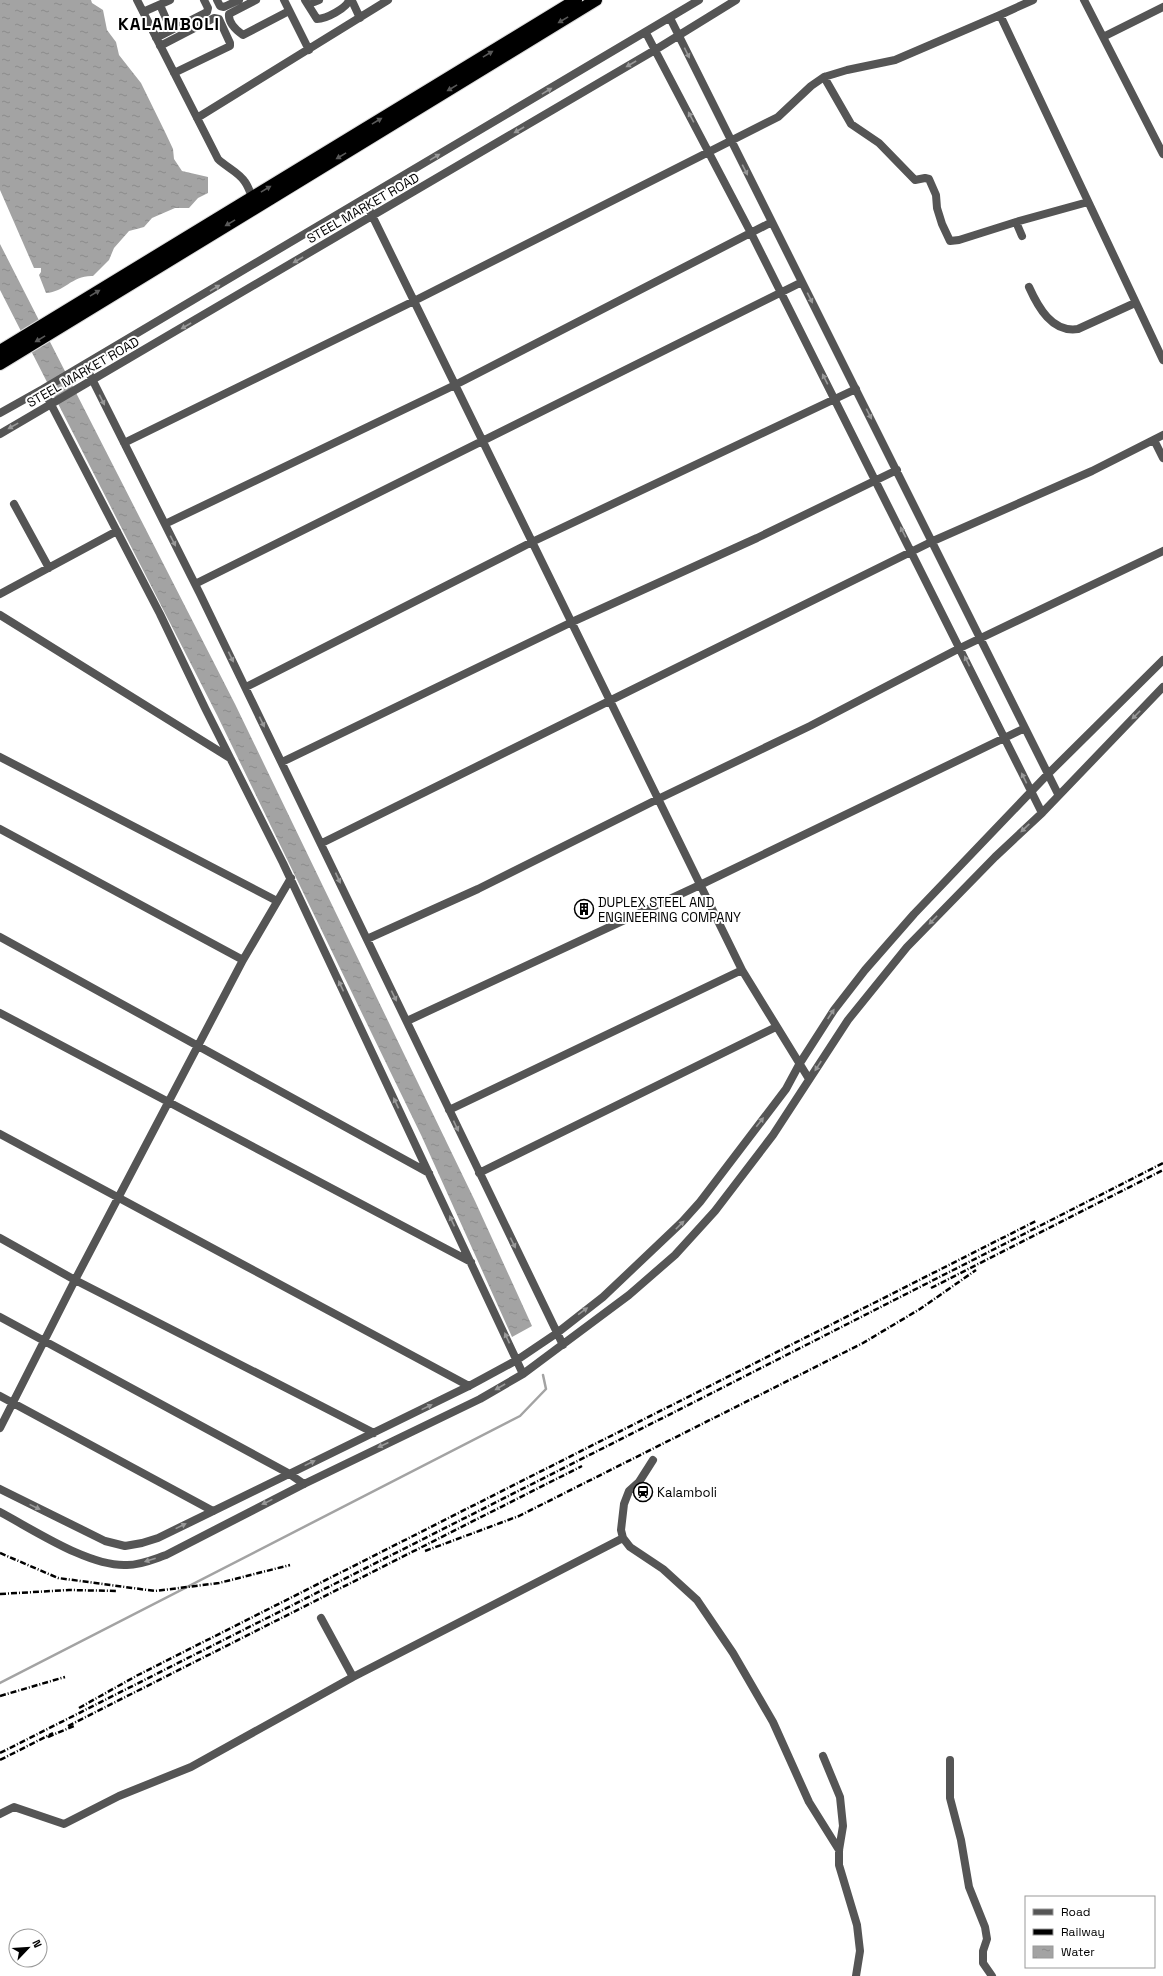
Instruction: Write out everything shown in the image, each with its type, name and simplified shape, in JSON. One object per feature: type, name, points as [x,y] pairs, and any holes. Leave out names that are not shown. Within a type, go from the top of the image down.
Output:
[{"type":"highway","points":[[65,318],[252,197],[576,0]]},
{"type":"highway","points":[[0,364],[7,351],[65,318],[596,0]]},
{"type":"street","points":[[137,0],[218,159],[228,168],[237,173],[246,182],[252,197]]},
{"type":"street","points":[[142,10],[158,2],[170,0]]},
{"type":"street","points":[[158,42],[171,30],[207,12],[208,8],[204,0]]},
{"type":"street","points":[[217,0],[220,6],[224,6],[239,0]]},
{"type":"street","points":[[256,0],[229,14],[236,32],[243,35],[289,11]]},
{"type":"street","points":[[284,0],[309,50]]},
{"type":"street","points":[[305,0],[317,19],[322,19],[346,6],[351,1],[360,18]]},
{"type":"street","points":[[197,118],[388,0]]},
{"type":"street","name":"STEEL MARKET ROAD","points":[[0,413],[43,390],[646,33],[699,0]]},
{"type":"street","name":"STEEL MARKET ROAD","points":[[0,434],[655,50],[736,0]]},
{"type":"street","points":[[124,443],[414,301],[778,117],[811,86],[824,77],[847,70],[895,60],[1033,0]]},
{"type":"street","points":[[1084,0],[1160,139],[1163,154]]},
{"type":"street","points":[[158,2],[171,30]]},
{"type":"street","points":[[1103,37],[1163,7]]},
{"type":"street","points":[[1000,15],[1163,360]]},
{"type":"street","points":[[158,42],[214,18],[218,19],[230,43],[230,46],[174,73]]},
{"type":"street","points":[[670,18],[730,140],[933,541],[1047,775],[1058,794]]},
{"type":"street","points":[[646,33],[710,151],[1042,812]]},
{"type":"street","points":[[824,77],[851,124],[879,143],[915,180],[925,178],[929,179],[936,195],[937,208],[942,224],[950,240],[959,240],[1088,202]]},
{"type":"street","points":[[364,199],[742,970],[809,1079]]},
{"type":"street","points":[[165,524],[455,385],[772,222]]},
{"type":"street","points":[[1016,222],[1022,236]]},
{"type":"street","points":[[195,584],[802,282]]},
{"type":"street","points":[[1029,287],[1036,304],[1045,316],[1062,328],[1069,330],[1078,329],[1135,303]]},
{"type":"street","points":[[85,365],[195,584],[322,843],[562,1347]]},
{"type":"street","points":[[246,687],[532,542],[856,389]]},
{"type":"street","points":[[43,390],[160,614],[230,758],[291,878],[523,1374]]},
{"type":"street","points":[[322,843],[933,541],[1092,471],[1163,435]]},
{"type":"street","points":[[1154,440],[1163,458]]},
{"type":"street","points":[[282,762],[572,622],[757,538],[897,470]]},
{"type":"street","points":[[14,504],[49,568]]},
{"type":"street","points":[[0,594],[117,531]]},
{"type":"street","points":[[367,939],[478,889],[658,799],[810,726],[960,648],[1163,551]]},
{"type":"street","points":[[0,615],[230,758]]},
{"type":"street","points":[[0,1489],[105,1541],[125,1546],[142,1543],[158,1538],[288,1473],[374,1433],[469,1386],[517,1360],[555,1334],[603,1296],[660,1244],[700,1202],[786,1089],[800,1063],[834,1010],[865,970],[914,914],[1047,775],[1163,660]]},
{"type":"street","points":[[0,1512],[64,1546],[98,1561],[128,1566],[148,1562],[166,1555],[304,1484],[480,1399],[523,1374],[562,1347],[629,1295],[675,1255],[729,1192],[773,1135],[848,1020],[907,947],[995,857],[1042,812],[1163,687]]},
{"type":"street","points":[[406,1021],[700,885],[1024,728]]},
{"type":"street","points":[[0,757],[277,901]]},
{"type":"street","points":[[0,829],[243,960]]},
{"type":"street","points":[[0,1428],[75,1280],[120,1197],[243,960],[291,878]]},
{"type":"street","points":[[0,937],[429,1174]]},
{"type":"street","points":[[449,1110],[742,970]]},
{"type":"street","points":[[0,1013],[471,1262]]},
{"type":"street","points":[[479,1173],[776,1027]]},
{"type":"street","points":[[0,1134],[120,1197],[469,1386]]},
{"type":"street","points":[[0,1238],[75,1280],[374,1433]]},
{"type":"street","points":[[0,1317],[288,1473],[304,1484]]},
{"type":"street","points":[[0,1396],[213,1511]]},
{"type":"street","points":[[653,1460],[639,1482],[629,1491],[624,1504],[621,1530],[623,1538],[630,1547],[663,1569],[697,1600],[733,1653],[773,1722],[809,1802],[839,1850]]},
{"type":"street","points":[[0,1814],[14,1807],[64,1824],[119,1796],[192,1767],[353,1677],[623,1538]]},
{"type":"street","points":[[321,1618],[353,1677]]},
{"type":"street","points":[[823,1756],[840,1797],[843,1826],[839,1850],[839,1865],[857,1925],[860,1952],[856,1976]]},
{"type":"street","points":[[950,1760],[950,1798],[961,1840],[969,1887],[985,1927],[987,1939],[983,1951],[983,1963],[992,1976]]},
{"type":"water","points":[[0,0],[91,0],[92,3],[103,10],[107,30],[116,42],[119,55],[141,83],[173,149],[174,159],[182,171],[208,177],[208,193],[198,198],[189,208],[175,208],[152,218],[144,227],[129,231],[114,248],[109,260],[93,276],[79,278],[53,292],[46,293],[39,275],[41,268],[34,268],[0,190]]},
{"type":"water","points":[[0,244],[235,704],[475,1201],[532,1326],[512,1337],[422,1137],[217,715],[0,290]]},
{"type":"waterway","points":[[0,1683],[520,1416],[546,1389],[543,1375]]},
{"type":"railway","points":[[0,1753],[1163,1163]]},
{"type":"railway","points":[[931,1288],[1163,1170]]},
{"type":"railway","points":[[79,1708],[138,1675],[1036,1221]]},
{"type":"railway","points":[[425,1551],[519,1516],[863,1343],[920,1309],[976,1270]]},
{"type":"railway","points":[[68,1726],[582,1466]]},
{"type":"railway","points":[[0,1553],[58,1578],[155,1591],[219,1583],[290,1565]]},
{"type":"railway","points":[[0,1594],[69,1590],[117,1591]]},
{"type":"railway","points":[[0,1696],[65,1677]]},
{"type":"railway","points":[[48,1737],[74,1726]]},
{"type":"railway","points":[[0,1760],[53,1733]]},
{"type":"place","name":"DUPLEX STEEL AND ENGINEERING COMPANY","points":[[584,909]]},
{"type":"place","name":"Kalamboli","points":[[643,1492]]},
{"type":"district","name":"KALAMBOLI","points":[[169,24]]}]
